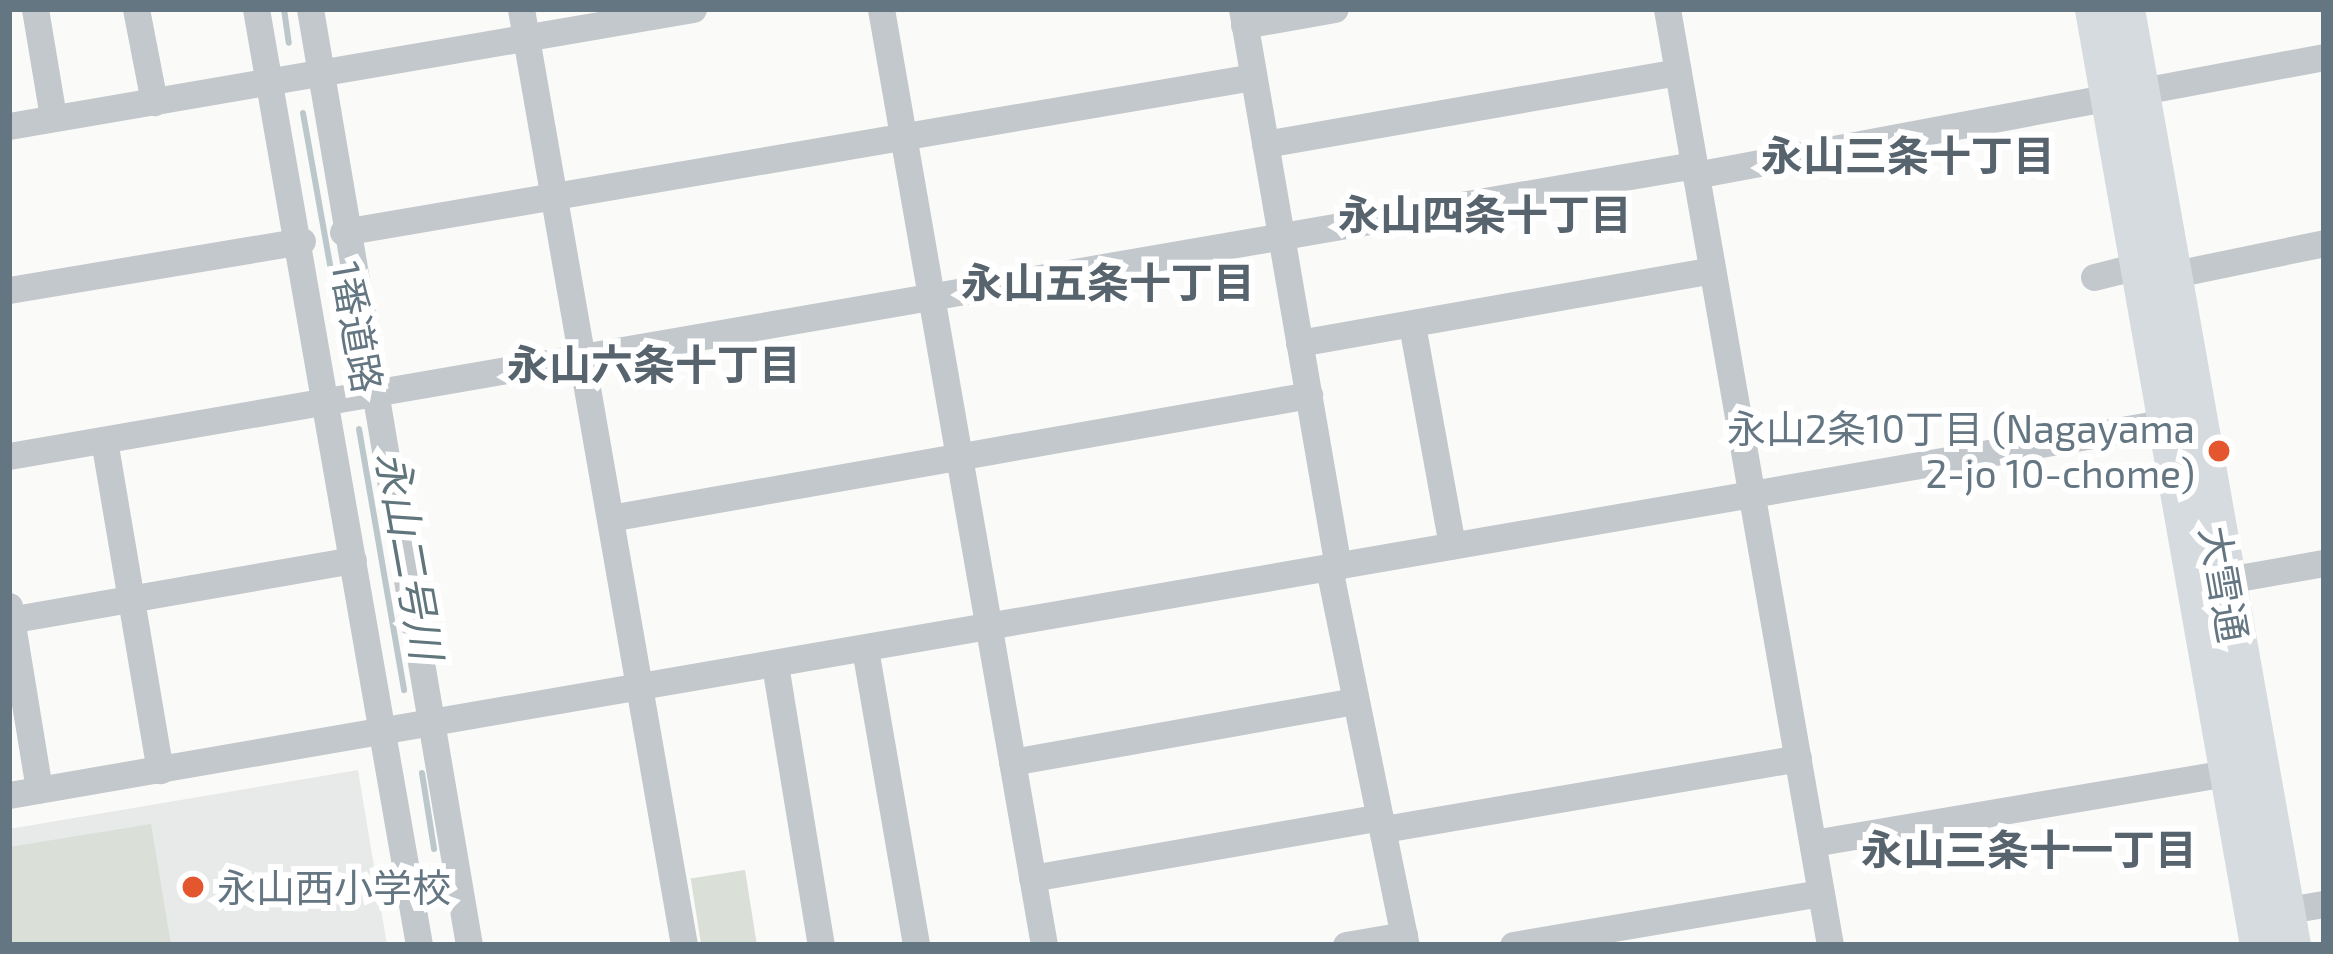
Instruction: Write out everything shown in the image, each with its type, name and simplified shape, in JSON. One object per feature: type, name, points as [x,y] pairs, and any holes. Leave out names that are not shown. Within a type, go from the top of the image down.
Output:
[{"type":"highway","name":"大雪通","points":[[2094,9],[2123,95],[2243,770],[2283,924]]},
{"type":"highway","name":"大雪通","points":[[2123,95],[2125,9]]},
{"type":"street","points":[[35,9],[52,118]]},
{"type":"street","points":[[136,9],[154,102]]},
{"type":"street","name":"1番道路","points":[[256,9],[331,402],[419,945]]},
{"type":"street","points":[[310,9],[343,232],[469,945]]},
{"type":"street","points":[[9,126],[316,72],[524,23],[693,9]]},
{"type":"street","points":[[881,9],[1044,945]]},
{"type":"street","points":[[1336,9],[1243,17],[1309,395],[1355,701],[1405,940],[1346,945]]},
{"type":"street","points":[[1667,9],[1830,945]]},
{"type":"street","points":[[524,23],[684,945]]},
{"type":"street","points":[[9,456],[1281,236],[1694,170],[2324,57]]},
{"type":"street","points":[[1265,144],[1678,72]]},
{"type":"street","points":[[343,232],[1253,77]]},
{"type":"street","points":[[9,290],[302,241]]},
{"type":"street","points":[[2094,277],[2324,243]]},
{"type":"street","points":[[1300,344],[1712,270]]},
{"type":"street","points":[[1412,325],[1452,545]]},
{"type":"street","points":[[610,518],[1309,395]]},
{"type":"street","points":[[9,795],[2180,420]]},
{"type":"street","points":[[104,440],[160,770]]},
{"type":"street","points":[[40,790],[10,615],[353,560]]},
{"type":"street","points":[[2208,583],[2324,563]]},
{"type":"street","points":[[865,649],[916,945]]},
{"type":"street","points":[[775,664],[821,945]]},
{"type":"street","points":[[1012,763],[1355,701]]},
{"type":"street","points":[[1032,878],[1798,758]]},
{"type":"street","points":[[1813,843],[2243,770]]},
{"type":"street","points":[[1513,945],[1821,893]]},
{"type":"shaded area","name":"永山西小学校","points":[[358,770],[387,945],[9,945],[9,829]]},
{"type":"shaded area","points":[[151,824],[171,945],[9,945],[9,847]]},
{"type":"shaded area","points":[[745,870],[757,945],[701,945],[691,879]]},
{"type":"waterway","name":"永山二号川","points":[[284,9],[289,43]]},
{"type":"waterway","name":"永山二号川","points":[[303,113],[348,366]]},
{"type":"waterway","name":"永山二号川","points":[[359,429],[404,690]]},
{"type":"waterway","name":"永山二号川","points":[[422,773],[434,849]]},
{"type":"place","name":"永山2条10丁目 (Nagayama 2-jo 10-chome)","points":[[2219,451]]},
{"type":"place","name":"永山西小学校","points":[[193,887]]},
{"type":"district","name":"永山三条十丁目","points":[[1908,154]]},
{"type":"district","name":"永山四条十丁目","points":[[1485,213]]},
{"type":"district","name":"永山五条十丁目","points":[[1108,281]]},
{"type":"district","name":"永山六条十丁目","points":[[654,363]]},
{"type":"district","name":"永山三条十一丁目","points":[[2029,848]]}]
